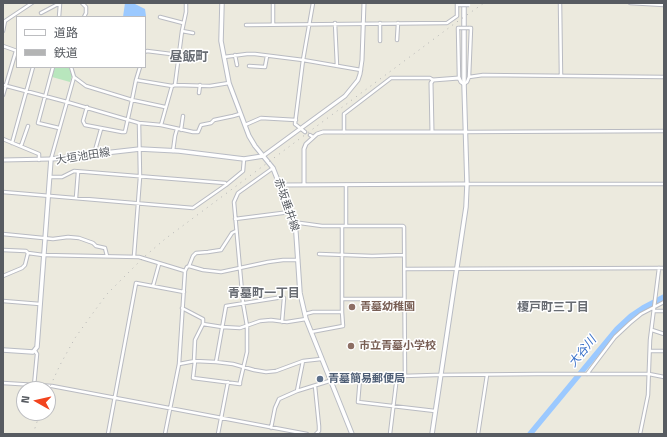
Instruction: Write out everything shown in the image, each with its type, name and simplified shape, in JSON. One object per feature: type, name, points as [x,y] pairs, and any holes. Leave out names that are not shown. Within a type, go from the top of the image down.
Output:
[{"type":"main road","name":"赤坂垂井線","points":[[222,3],[221,35],[229,83],[251,140],[273,168],[295,224],[300,293],[305,317],[352,434]]},
{"type":"main road","points":[[432,434],[466,207],[467,184],[464,84],[464,3]]},
{"type":"main road","name":"大垣池田線","points":[[35,350],[37,347],[51,159],[140,149],[244,159],[263,156]]},
{"type":"main road","points":[[3,350],[33,352],[35,350]]},
{"type":"street","points":[[3,31],[5,21],[32,3]]},
{"type":"street","points":[[41,12],[60,3],[59,16]]},
{"type":"street","points":[[82,3],[86,7],[84,16]]},
{"type":"street","points":[[161,125],[165,107],[173,85],[179,55],[186,3]]},
{"type":"street","points":[[273,3],[273,24]]},
{"type":"street","points":[[304,132],[295,124],[303,60],[313,3]]},
{"type":"street","points":[[263,156],[344,96],[358,80],[361,70],[364,3]]},
{"type":"street","points":[[560,3],[561,76]]},
{"type":"street","points":[[630,3],[664,5]]},
{"type":"street","points":[[246,25],[310,23],[447,23],[458,16],[457,4],[470,4]]},
{"type":"street","points":[[160,17],[183,23]]},
{"type":"street","points":[[335,23],[337,66]]},
{"type":"street","points":[[380,23],[380,41]]},
{"type":"street","points":[[397,40],[398,23]]},
{"type":"street","points":[[458,28],[470,28],[469,77],[467,82],[464,84],[459,78],[458,28]]},
{"type":"street","points":[[182,31],[193,33]]},
{"type":"street","points":[[3,46],[16,51],[4,85],[3,95]]},
{"type":"street","points":[[146,52],[179,55]]},
{"type":"street","points":[[224,57],[247,54],[303,60],[361,70]]},
{"type":"street","points":[[235,55],[236,65]]},
{"type":"street","points":[[249,66],[265,67],[267,56]]},
{"type":"street","points":[[12,143],[33,68]]},
{"type":"street","points":[[53,68],[38,123],[59,128]]},
{"type":"street","points":[[3,160],[51,159],[74,77],[71,68]]},
{"type":"street","points":[[87,108],[83,121],[85,125],[100,129],[125,132],[140,68]]},
{"type":"street","points":[[469,77],[483,75],[664,77]]},
{"type":"street","points":[[74,77],[86,86],[132,100],[165,107]]},
{"type":"street","points":[[344,132],[344,114],[391,78],[430,78],[432,80],[459,78]]},
{"type":"street","points":[[136,80],[180,86],[218,86],[229,83]]},
{"type":"street","points":[[432,80],[432,132]]},
{"type":"street","points":[[4,85],[139,123],[161,125],[181,130],[198,132],[200,125],[240,114]]},
{"type":"street","points":[[199,92],[200,85]]},
{"type":"street","points":[[181,130],[183,116]]},
{"type":"street","points":[[245,125],[261,118],[296,120]]},
{"type":"street","points":[[134,256],[140,177],[139,123]]},
{"type":"street","points":[[21,146],[28,126]]},
{"type":"street","points":[[94,154],[100,129]]},
{"type":"street","points":[[173,151],[177,129]]},
{"type":"street","points":[[304,185],[304,149],[306,144],[313,137],[323,132],[664,131]]},
{"type":"street","points":[[3,139],[39,154],[40,160]]},
{"type":"street","points":[[3,192],[193,208],[243,171],[244,159]]},
{"type":"street","points":[[182,308],[203,319],[203,324],[195,340],[193,378],[240,384],[247,352],[247,326],[243,303],[234,202],[238,193],[273,168]]},
{"type":"street","points":[[50,178],[62,177],[70,172],[78,172],[225,183],[226,185]]},
{"type":"street","points":[[76,198],[78,172]]},
{"type":"street","points":[[280,185],[664,184]]},
{"type":"street","points":[[346,185],[346,226]]},
{"type":"street","points":[[235,219],[290,212]]},
{"type":"street","points":[[295,224],[403,226],[405,269],[405,376]]},
{"type":"street","points":[[310,332],[342,326],[342,226]]},
{"type":"street","points":[[165,434],[179,364],[185,271],[196,253],[222,250],[232,233],[236,231]]},
{"type":"street","points":[[3,234],[53,240],[68,237],[79,238],[93,243],[96,246],[106,248],[107,256]]},
{"type":"street","points":[[3,250],[26,251],[28,253],[43,255],[134,256],[185,271]]},
{"type":"street","points":[[3,276],[22,268],[25,265],[28,253]]},
{"type":"street","points":[[318,254],[404,255]]},
{"type":"street","points":[[189,266],[203,270],[221,272],[276,261],[298,260]]},
{"type":"street","points":[[153,286],[159,264]]},
{"type":"street","points":[[640,434],[648,395],[650,351],[659,268]]},
{"type":"street","points":[[405,269],[664,268]]},
{"type":"street","points":[[108,434],[136,283],[184,292]]},
{"type":"street","points":[[216,362],[221,327],[226,306],[284,298],[282,322]]},
{"type":"street","points":[[342,300],[404,299]]},
{"type":"street","points":[[3,301],[40,304]]},
{"type":"street","points":[[586,374],[615,337],[642,314],[664,302]]},
{"type":"street","points":[[654,308],[664,311]]},
{"type":"street","points":[[203,324],[240,328],[260,321],[271,320],[287,322],[305,317],[313,312],[342,312]]},
{"type":"street","points":[[652,330],[664,334]]},
{"type":"street","points":[[34,381],[37,354],[35,350]]},
{"type":"street","points":[[650,351],[664,351]]},
{"type":"street","points":[[179,364],[195,361],[216,362],[254,370],[276,371],[303,361],[321,359]]},
{"type":"street","points":[[297,391],[303,361]]},
{"type":"street","points":[[271,428],[275,408],[279,399],[297,391],[331,380],[440,375],[649,374],[664,376]]},
{"type":"street","points":[[478,434],[487,375]]},
{"type":"street","points":[[390,434],[397,376]]},
{"type":"street","points":[[360,378],[358,402],[435,411]]},
{"type":"street","points":[[218,434],[228,382]]},
{"type":"street","points":[[3,383],[16,384]]},
{"type":"street","points":[[315,386],[319,426],[319,431],[316,434]]},
{"type":"street","points":[[56,387],[307,434]]},
{"type":"green space","points":[[55,68],[69,68],[72,76],[70,82],[52,77]]},
{"type":"water","points":[[125,3],[133,3],[145,9],[146,16],[123,16]]},
{"type":"waterway","name":"大谷川","points":[[530,434],[617,329],[631,316],[664,297]]},
{"type":"railway","points":[[53,381],[75,338],[107,294],[144,257],[165,239],[484,3]]},
{"type":"railway","points":[[33,434],[37,421]]},
{"type":"place","name":"青墓幼稚園","points":[[352,307]]},
{"type":"place","name":"市立青墓小学校","points":[[351,346]]},
{"type":"place","name":"青墓簡易郵便局","points":[[320,379]]},
{"type":"district","name":"昼飯町","points":[[189,58]]},
{"type":"district","name":"青墓町一丁目","points":[[264,294]]},
{"type":"district","name":"榎戸町三丁目","points":[[553,308]]}]
